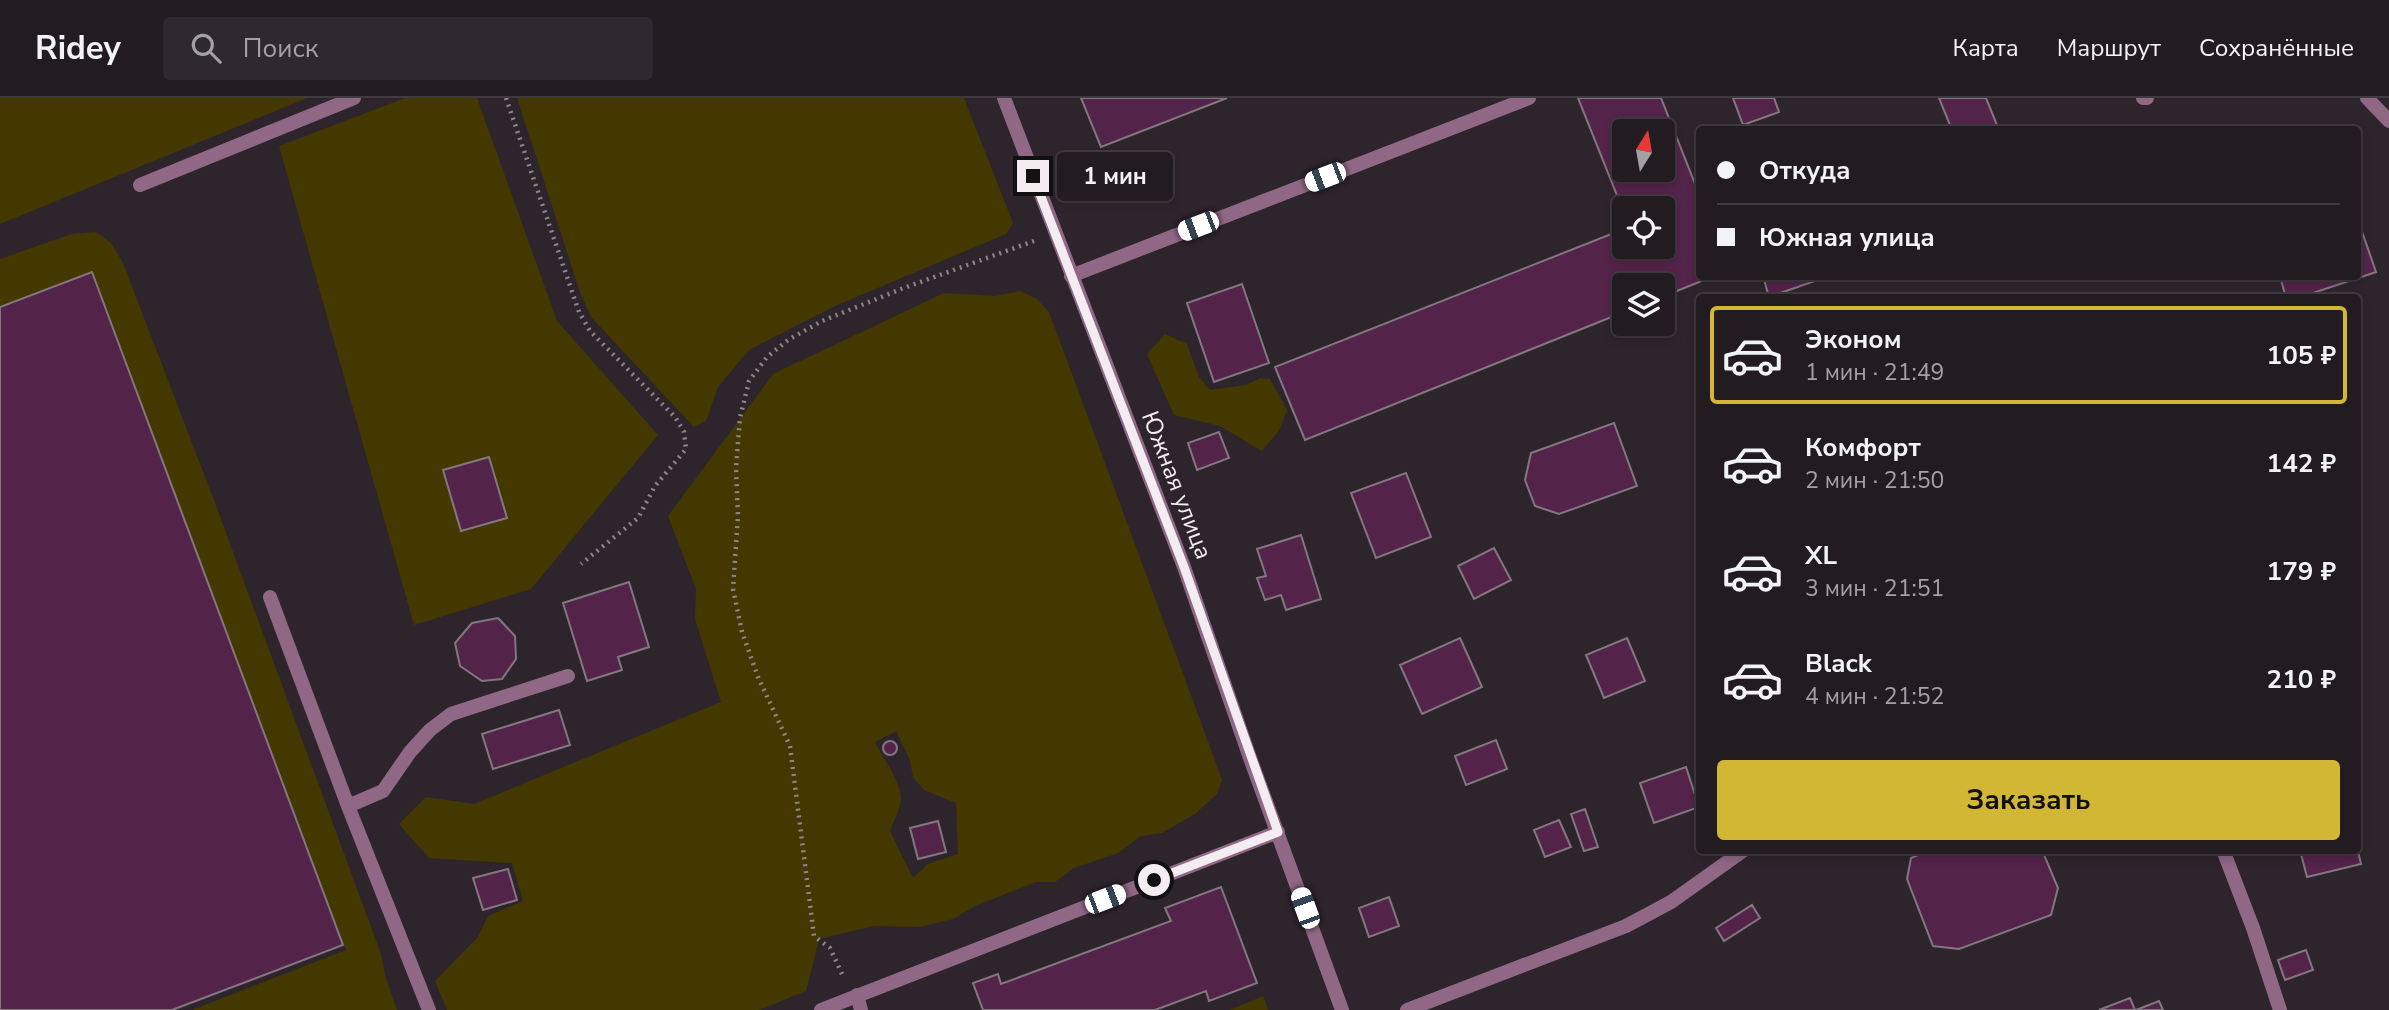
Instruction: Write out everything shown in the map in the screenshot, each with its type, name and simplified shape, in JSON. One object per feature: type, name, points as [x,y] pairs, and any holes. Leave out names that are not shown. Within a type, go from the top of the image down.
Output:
[{"type":"street","points":[[140,185],[354,98]]},
{"type":"street","name":"Южная улица","points":[[1004,98],[1184,567],[1342,1010]]},
{"type":"street","points":[[1071,276],[1529,98]]},
{"type":"street","points":[[2367,98],[2389,121]]},
{"type":"street","points":[[270,597],[348,806],[429,1010]]},
{"type":"street","points":[[348,806],[383,791],[410,752],[430,730],[451,714],[568,676]]},
{"type":"street","points":[[821,1010],[856,1001],[1278,832]]},
{"type":"street","points":[[1407,1010],[1626,926],[1671,902],[1738,854]]},
{"type":"street","points":[[2224,854],[2253,929],[2280,1010]]},
{"type":"path","points":[[506,98],[579,312],[590,331],[675,417],[684,432],[686,450],[655,486],[638,518],[581,564]]},
{"type":"path","points":[[856,1001],[830,948],[814,936],[790,746],[758,677],[742,632],[733,589],[738,516],[736,468],[740,418],[749,381],[766,357],[788,340],[822,321],[901,289],[1054,234]]},
{"type":"shaded area","points":[[0,98],[307,98],[0,224]]},
{"type":"shaded area","points":[[405,98],[477,98],[557,321],[658,435],[531,589],[414,625],[279,146]]},
{"type":"shaded area","points":[[517,98],[964,98],[1013,223],[1006,234],[835,306],[749,350],[718,387],[706,421],[694,427],[591,317],[580,292]]},
{"type":"shaded area","points":[[96,232],[111,243],[123,263],[215,503],[381,954],[397,1010],[192,1010],[346,950],[92,272],[0,307],[0,259],[72,234]]},
{"type":"shaded area","points":[[1020,291],[1037,299],[1049,312],[1222,780],[1217,794],[1195,814],[1162,833],[1141,836],[1118,853],[1074,868],[1055,882],[1036,882],[975,906],[953,919],[919,927],[874,926],[819,939],[806,991],[759,1010],[447,1010],[435,981],[478,937],[488,916],[523,901],[512,863],[429,858],[399,824],[426,797],[474,804],[721,702],[695,619],[696,589],[668,516],[773,374],[944,293],[995,296]],"holes":[[[896,731],[910,761],[913,777],[924,790],[956,803],[958,854],[928,864],[913,878],[890,831],[899,807],[900,792],[875,742]]]},
{"type":"shaded area","points":[[1165,334],[1187,344],[1199,377],[1210,390],[1246,385],[1260,378],[1270,379],[1287,410],[1280,429],[1262,451],[1220,426],[1174,415],[1147,354]]},
{"type":"shaded area","points":[[1263,996],[1268,1010],[1230,1010]]},
{"type":"building","points":[[1081,98],[1227,98],[1101,147]]},
{"type":"building","points":[[1578,98],[1661,98],[1669,119],[1612,119],[1612,182],[1675,182],[1675,133],[1696,186],[1696,280],[1704,280],[1675,292],[1675,273],[1612,273],[1612,317],[1305,440],[1275,367],[1612,234],[1612,259],[1675,259],[1675,196],[1617,196]]},
{"type":"building","points":[[1733,98],[1774,98],[1779,112],[1743,125]]},
{"type":"building","points":[[1939,98],[1986,98],[1997,126],[1950,126]]},
{"type":"building","points":[[2361,229],[2376,272],[2361,277]]},
{"type":"building","points":[[92,272],[343,945],[172,1010],[0,1010],[0,307]]},
{"type":"building","points":[[1764,280],[1818,280],[1778,294],[1768,294]]},
{"type":"building","points":[[2281,280],[2352,280],[2310,294],[2285,294]]},
{"type":"building","points":[[1242,284],[1269,363],[1214,382],[1187,303]]},
{"type":"building","points":[[1614,423],[1637,486],[1559,514],[1535,506],[1525,480],[1531,453]]},
{"type":"building","points":[[1219,432],[1229,458],[1197,470],[1188,443]]},
{"type":"building","points":[[489,457],[507,518],[461,531],[443,470]]},
{"type":"building","points":[[1406,473],[1431,537],[1376,558],[1351,493]]},
{"type":"building","points":[[1301,535],[1321,599],[1286,610],[1281,595],[1265,600],[1257,578],[1266,576],[1257,549]]},
{"type":"building","points":[[1494,548],[1511,580],[1474,599],[1458,566]]},
{"type":"building","points":[[629,582],[649,647],[618,657],[622,670],[587,681],[563,603]]},
{"type":"building","points":[[498,618],[515,636],[516,659],[502,679],[482,681],[460,666],[455,643],[472,623]]},
{"type":"building","points":[[1460,638],[1482,687],[1422,714],[1400,665]]},
{"type":"building","points":[[1627,638],[1645,681],[1604,698],[1586,655]]},
{"type":"building","points":[[559,710],[570,745],[493,769],[482,734]]},
{"type":"building","points":[[1496,740],[1507,769],[1466,785],[1455,756]]},
{"type":"building","points":[[890,741],[895,743],[895,753],[890,755],[885,753],[883,748],[885,743]]},
{"type":"building","points":[[1686,767],[1696,798],[1696,808],[1654,823],[1640,783]]},
{"type":"building","points":[[1585,809],[1598,847],[1584,851],[1571,814]]},
{"type":"building","points":[[1559,820],[1571,847],[1545,857],[1534,830]]},
{"type":"building","points":[[938,821],[946,852],[918,859],[910,828]]},
{"type":"building","points":[[1920,854],[2044,854],[2058,888],[2051,915],[1959,949],[1933,946],[1907,879],[1911,858]]},
{"type":"building","points":[[2301,854],[2359,854],[2361,864],[2307,877]]},
{"type":"building","points":[[508,869],[517,900],[483,910],[473,878]]},
{"type":"building","points":[[1221,887],[1257,983],[1209,1001],[1206,991],[1155,1010],[983,1010],[973,983],[998,974],[1001,984],[1171,921],[1165,908]]},
{"type":"building","points":[[1389,897],[1399,926],[1369,937],[1359,908]]},
{"type":"building","points":[[1752,905],[1760,918],[1724,941],[1716,928]]},
{"type":"building","points":[[2306,950],[2313,970],[2285,980],[2278,960]]},
{"type":"building","points":[[2130,998],[2135,1010],[2099,1010]]},
{"type":"building","points":[[2159,1001],[2163,1010],[2136,1010]]},
{"type":"route","points":[[1033,176],[1184,567],[1278,832],[1154,880]]}]
